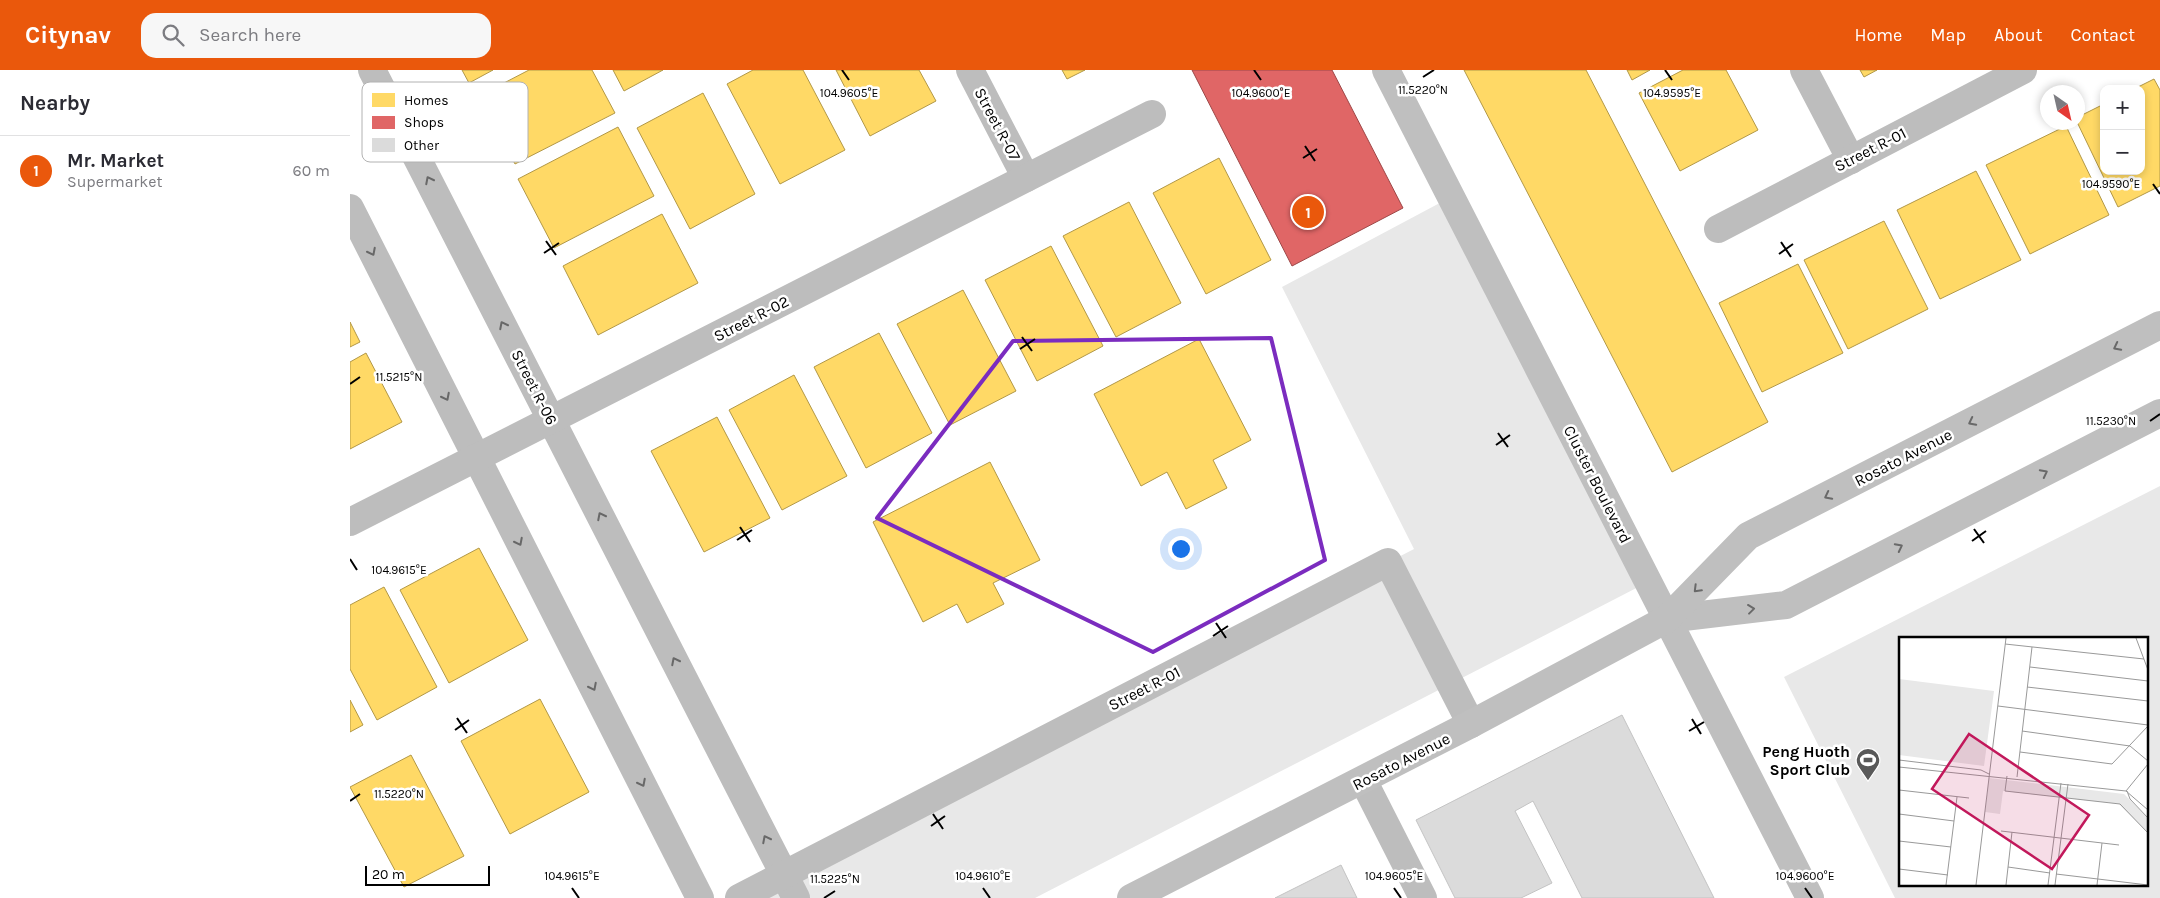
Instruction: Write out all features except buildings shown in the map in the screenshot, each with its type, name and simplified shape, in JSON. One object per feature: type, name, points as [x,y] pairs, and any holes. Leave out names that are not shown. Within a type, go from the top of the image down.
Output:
[{"type":"street","name":"Street R-06","points":[[372,70],[378,82]]},
{"type":"street","name":"Street R-07","points":[[970,70],[1026,178]]},
{"type":"street","name":"Cluster Boulevard","points":[[1386,70],[1810,898]]},
{"type":"street","points":[[1804,70],[1850,160]]},
{"type":"street","name":"Street R-01","points":[[1718,229],[2023,70]]},
{"type":"street","name":"Street R-02","points":[[350,522],[1152,114]]},
{"type":"street","name":"Street R-06","points":[[419,162],[790,886]]},
{"type":"street","points":[[350,208],[700,898]]},
{"type":"street","name":"Rosato Avenue","points":[[1132,898],[1471,724],[1667,619],[1748,536],[2160,325]]},
{"type":"street","name":"Rosato Avenue","points":[[1667,619],[1786,605],[2160,414]]},
{"type":"street","name":"Street R-01","points":[[739,898],[790,886],[1388,562],[1471,724]]},
{"type":"street","points":[[1362,780],[1423,898]]},
{"type":"highlighted area","points":[[1271,338],[1325,560],[1153,652],[877,518],[1013,341]]},
{"type":"shaded area","points":[[1451,197],[1648,582],[1035,898],[739,898],[1414,549],[1282,287]]},
{"type":"shaded area","name":"Peng Huoth Sport Club","points":[[2160,486],[2160,898],[1895,898],[1784,677]]},
{"type":"place","name":"Mr. Market","points":[[1308,212]]},
{"type":"place","name":"Peng Huoth Sport Club","points":[[1868,781]]}]
